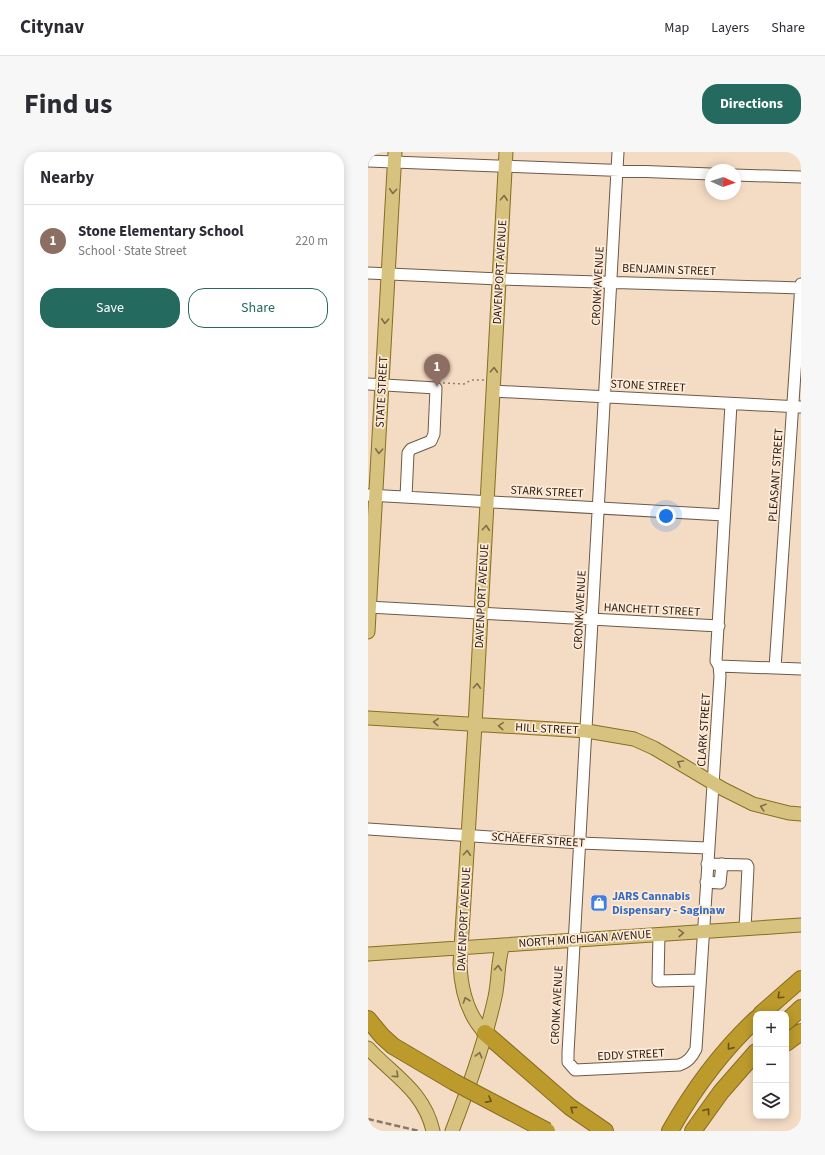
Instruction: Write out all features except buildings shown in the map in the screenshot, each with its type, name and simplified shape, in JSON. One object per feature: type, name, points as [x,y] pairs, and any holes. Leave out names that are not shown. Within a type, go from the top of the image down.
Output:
[{"type":"highway","points":[[764,1011],[801,979]]},
{"type":"highway","points":[[789,1019],[801,1008]]},
{"type":"highway","points":[[368,1019],[382,1036],[393,1046],[454,1082],[547,1131]]},
{"type":"highway","points":[[673,1126],[702,1080],[743,1030],[753,1022]]},
{"type":"highway","points":[[789,1041],[801,1032]]},
{"type":"highway","points":[[485,1034],[570,1107],[605,1131]]},
{"type":"highway","points":[[693,1131],[721,1092],[753,1055]]},
{"type":"highway","points":[[721,1092],[753,1068]]},
{"type":"main road","name":"DAVENPORT AVENUE","points":[[485,1034],[475,1023],[464,998],[461,982],[461,948],[488,502],[506,152]]},
{"type":"main road","name":"STATE STREET","points":[[368,632],[372,496],[382,385],[395,157]]},
{"type":"main road","name":"HILL STREET","points":[[368,718],[587,731],[634,739],[654,748],[714,783]]},
{"type":"main road","points":[[714,783],[753,804],[789,813],[801,814]]},
{"type":"main road","name":"NORTH MICHIGAN AVENUE","points":[[368,954],[801,925]]},
{"type":"main road","points":[[452,1131],[473,1075],[496,995],[499,956],[503,946]]},
{"type":"main road","points":[[368,1048],[420,1099],[430,1116],[433,1131]]},
{"type":"street","name":"CRONK AVENUE","points":[[572,1068],[568,1062],[568,1053],[618,152]]},
{"type":"street","points":[[368,161],[395,157],[505,168],[705,174]]},
{"type":"street","points":[[741,175],[801,177]]},
{"type":"street","name":"BENJAMIN STREET","points":[[368,273],[499,279],[611,281],[801,288]]},
{"type":"street","name":"PLEASANT STREET","points":[[775,668],[797,406],[801,284]]},
{"type":"street","points":[[368,384],[436,388],[434,434],[432,441],[411,449],[408,453],[406,497]]},
{"type":"street","name":"STONE STREET","points":[[493,391],[731,404],[797,406]]},
{"type":"street","name":"CLARK STREET","points":[[691,1058],[696,1049],[708,848],[714,783],[720,676],[719,666],[716,661],[731,404]]},
{"type":"street","name":"STARK STREET","points":[[372,496],[724,515]]},
{"type":"street","name":"HANCHETT STREET","points":[[369,607],[719,626]]},
{"type":"street","points":[[719,666],[801,669]]},
{"type":"street","name":"SCHAEFER STREET","points":[[368,829],[580,843],[708,848]]},
{"type":"street","points":[[707,864],[747,865],[745,929]]},
{"type":"street","points":[[706,882],[720,883],[722,864]]},
{"type":"street","points":[[659,934],[658,981],[700,980]]},
{"type":"street","name":"EDDY STREET","points":[[572,1068],[580,1071],[679,1065],[686,1063],[691,1058]]},
{"type":"path","points":[[442,383],[464,384],[471,380],[484,380]]},
{"type":"railway","points":[[368,1119],[419,1131]]},
{"type":"place","name":"Stone Elementary School","points":[[437,387]]},
{"type":"place","name":"JARS Cannabis Dispensary - Saginaw","points":[[599,903]]}]
